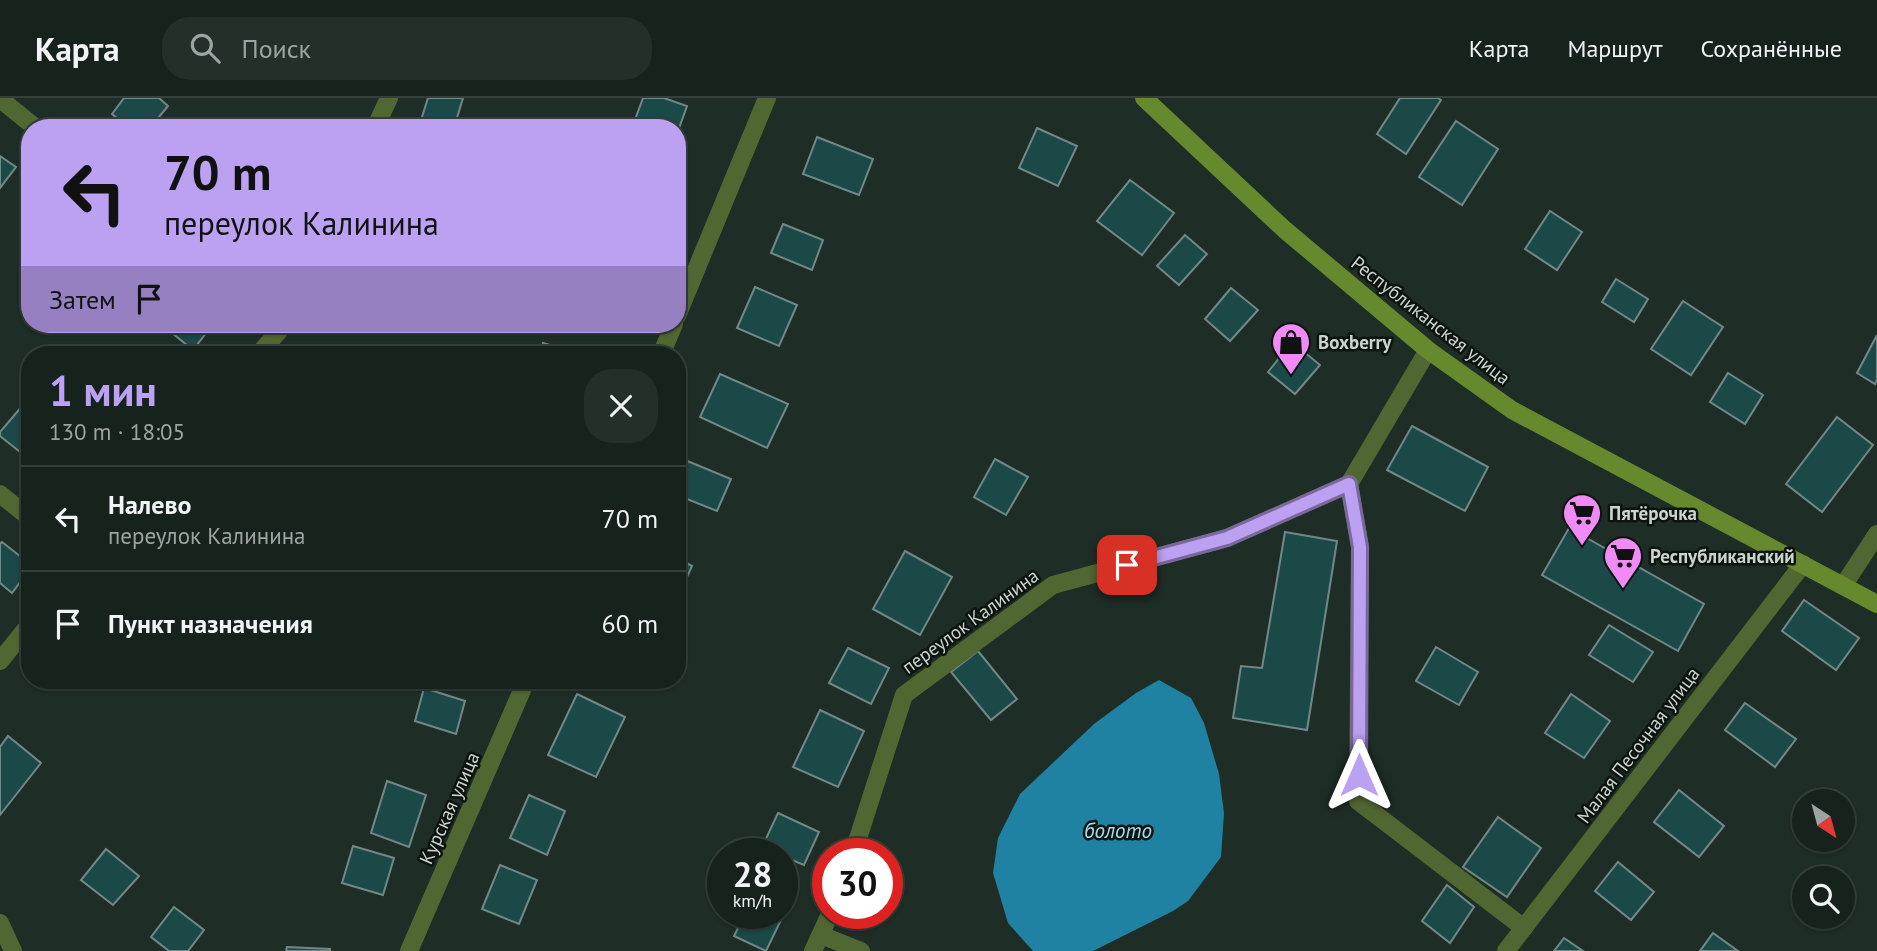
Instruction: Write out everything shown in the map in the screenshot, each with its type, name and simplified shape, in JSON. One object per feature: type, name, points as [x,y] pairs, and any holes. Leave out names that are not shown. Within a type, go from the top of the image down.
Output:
[{"type":"street","points":[[379,119],[388,98]]},
{"type":"street","points":[[686,294],[768,98]]},
{"type":"street","name":"Республиканская улица","points":[[1144,98],[1285,230],[1428,350],[1512,410],[1877,604]]},
{"type":"street","points":[[0,99],[25,119]]},
{"type":"street","points":[[1428,350],[1349,484],[1360,547],[1358,801],[1524,928]]},
{"type":"street","name":"переулок Калинина","points":[[858,838],[904,695],[1053,585],[1227,538],[1349,484]]},
{"type":"street","points":[[0,494],[21,511]]},
{"type":"street","points":[[1843,586],[1877,534]]},
{"type":"street","name":"Малая Песочная улица","points":[[1506,951],[1803,564]]},
{"type":"street","points":[[0,661],[21,635]]},
{"type":"street","name":"Курская улица","points":[[409,951],[523,689]]},
{"type":"street","points":[[0,923],[13,951]]},
{"type":"street","points":[[817,943],[861,951]]},
{"type":"water","name":"болото","points":[[1159,680],[1191,698],[1204,723],[1219,774],[1224,813],[1221,857],[1188,901],[1093,951],[1033,951],[1008,923],[993,873],[998,838],[1020,794],[1094,724],[1136,693]]},
{"type":"building","points":[[124,98],[159,98],[168,106],[157,119],[118,119],[112,114]]},
{"type":"building","points":[[428,98],[463,98],[457,119],[421,119]]},
{"type":"building","points":[[643,98],[664,98],[687,106],[682,119],[635,119]]},
{"type":"building","points":[[1400,98],[1441,100],[1406,154],[1377,134]]},
{"type":"building","points":[[1456,121],[1498,149],[1462,205],[1419,177]]},
{"type":"building","points":[[1037,128],[1077,146],[1058,186],[1019,168]]},
{"type":"building","points":[[817,137],[873,159],[859,195],[803,174]]},
{"type":"building","points":[[0,156],[16,167],[0,188]]},
{"type":"building","points":[[1130,180],[1174,213],[1142,255],[1097,221]]},
{"type":"building","points":[[1550,211],[1582,232],[1557,270],[1525,249]]},
{"type":"building","points":[[783,224],[823,240],[812,270],[771,253]]},
{"type":"building","points":[[1185,235],[1207,254],[1179,285],[1157,266]]},
{"type":"building","points":[[1616,279],[1648,299],[1634,322],[1602,302]]},
{"type":"building","points":[[755,287],[797,305],[779,346],[737,328]]},
{"type":"building","points":[[1231,288],[1258,310],[1230,341],[1205,319]]},
{"type":"building","points":[[1683,301],[1723,327],[1691,375],[1651,349]]},
{"type":"building","points":[[172,333],[206,333],[196,346],[188,346]]},
{"type":"building","points":[[1877,335],[1877,380],[1875,384],[1857,373]]},
{"type":"building","points":[[1292,342],[1320,365],[1295,394],[1268,372]]},
{"type":"building","points":[[1728,373],[1763,395],[1745,424],[1710,402]]},
{"type":"building","points":[[720,374],[788,404],[767,448],[700,417]]},
{"type":"building","points":[[21,407],[21,453],[0,436],[0,432]]},
{"type":"building","points":[[1837,417],[1873,445],[1822,512],[1786,484]]},
{"type":"building","points":[[1412,426],[1488,467],[1465,511],[1387,470]]},
{"type":"building","points":[[995,459],[1028,477],[1006,515],[974,497]]},
{"type":"building","points":[[686,460],[731,479],[717,511],[686,499]]},
{"type":"building","name":"Республиканский","points":[[1569,528],[1704,604],[1678,651],[1542,575]]},
{"type":"building","points":[[1285,532],[1337,541],[1307,730],[1233,718],[1241,666],[1262,668]]},
{"type":"building","points":[[2,542],[21,557],[21,581],[12,593],[0,583]]},
{"type":"building","points":[[905,551],[952,577],[920,635],[873,609]]},
{"type":"building","points":[[686,563],[692,566],[686,579]]},
{"type":"building","points":[[1804,600],[1859,638],[1836,670],[1782,631]]},
{"type":"building","points":[[1609,625],[1653,652],[1633,682],[1589,655]]},
{"type":"building","points":[[1436,647],[1478,672],[1459,705],[1416,681]]},
{"type":"building","points":[[848,648],[889,668],[871,704],[829,683]]},
{"type":"building","points":[[978,651],[1017,699],[991,720],[951,672]]},
{"type":"building","points":[[424,689],[465,701],[456,734],[415,721]]},
{"type":"building","points":[[577,694],[625,717],[596,777],[548,755]]},
{"type":"building","points":[[1571,694],[1610,721],[1584,758],[1545,733]]},
{"type":"building","points":[[1745,703],[1796,739],[1775,767],[1725,730]]},
{"type":"building","points":[[820,710],[864,731],[838,787],[793,767]]},
{"type":"building","points":[[8,736],[41,763],[0,815],[0,747]]},
{"type":"building","points":[[387,781],[426,795],[409,847],[371,833]]},
{"type":"building","points":[[1679,790],[1724,826],[1699,857],[1654,822]]},
{"type":"building","points":[[529,795],[565,811],[547,855],[510,838]]},
{"type":"building","points":[[778,813],[819,832],[816,838],[812,838],[812,847],[804,865],[798,863],[798,838],[766,838]]},
{"type":"building","points":[[1498,817],[1541,848],[1507,897],[1463,867]]},
{"type":"building","points":[[353,846],[394,858],[383,895],[342,883]]},
{"type":"building","points":[[106,849],[139,876],[113,905],[81,880]]},
{"type":"building","points":[[1618,862],[1654,892],[1631,920],[1595,891]]},
{"type":"building","points":[[500,865],[537,880],[519,924],[482,909]]},
{"type":"building","points":[[1447,885],[1474,907],[1450,943],[1422,921]]},
{"type":"building","points":[[174,907],[204,930],[188,951],[169,951],[151,937]]},
{"type":"building","points":[[738,929],[777,929],[766,951],[734,936]]},
{"type":"building","points":[[1713,933],[1738,951],[1700,951]]},
{"type":"building","points":[[1564,938],[1583,951],[1554,951]]},
{"type":"building","points":[[287,947],[330,949],[330,951],[286,951]]},
{"type":"place","name":"Boxberry","points":[[1291,376]]},
{"type":"place","name":"Пятёрочка","points":[[1582,547]]},
{"type":"place","name":"Республиканский","points":[[1623,590]]},
{"type":"route","points":[[1127,565],[1227,538],[1349,484],[1360,547],[1359,775]]}]
